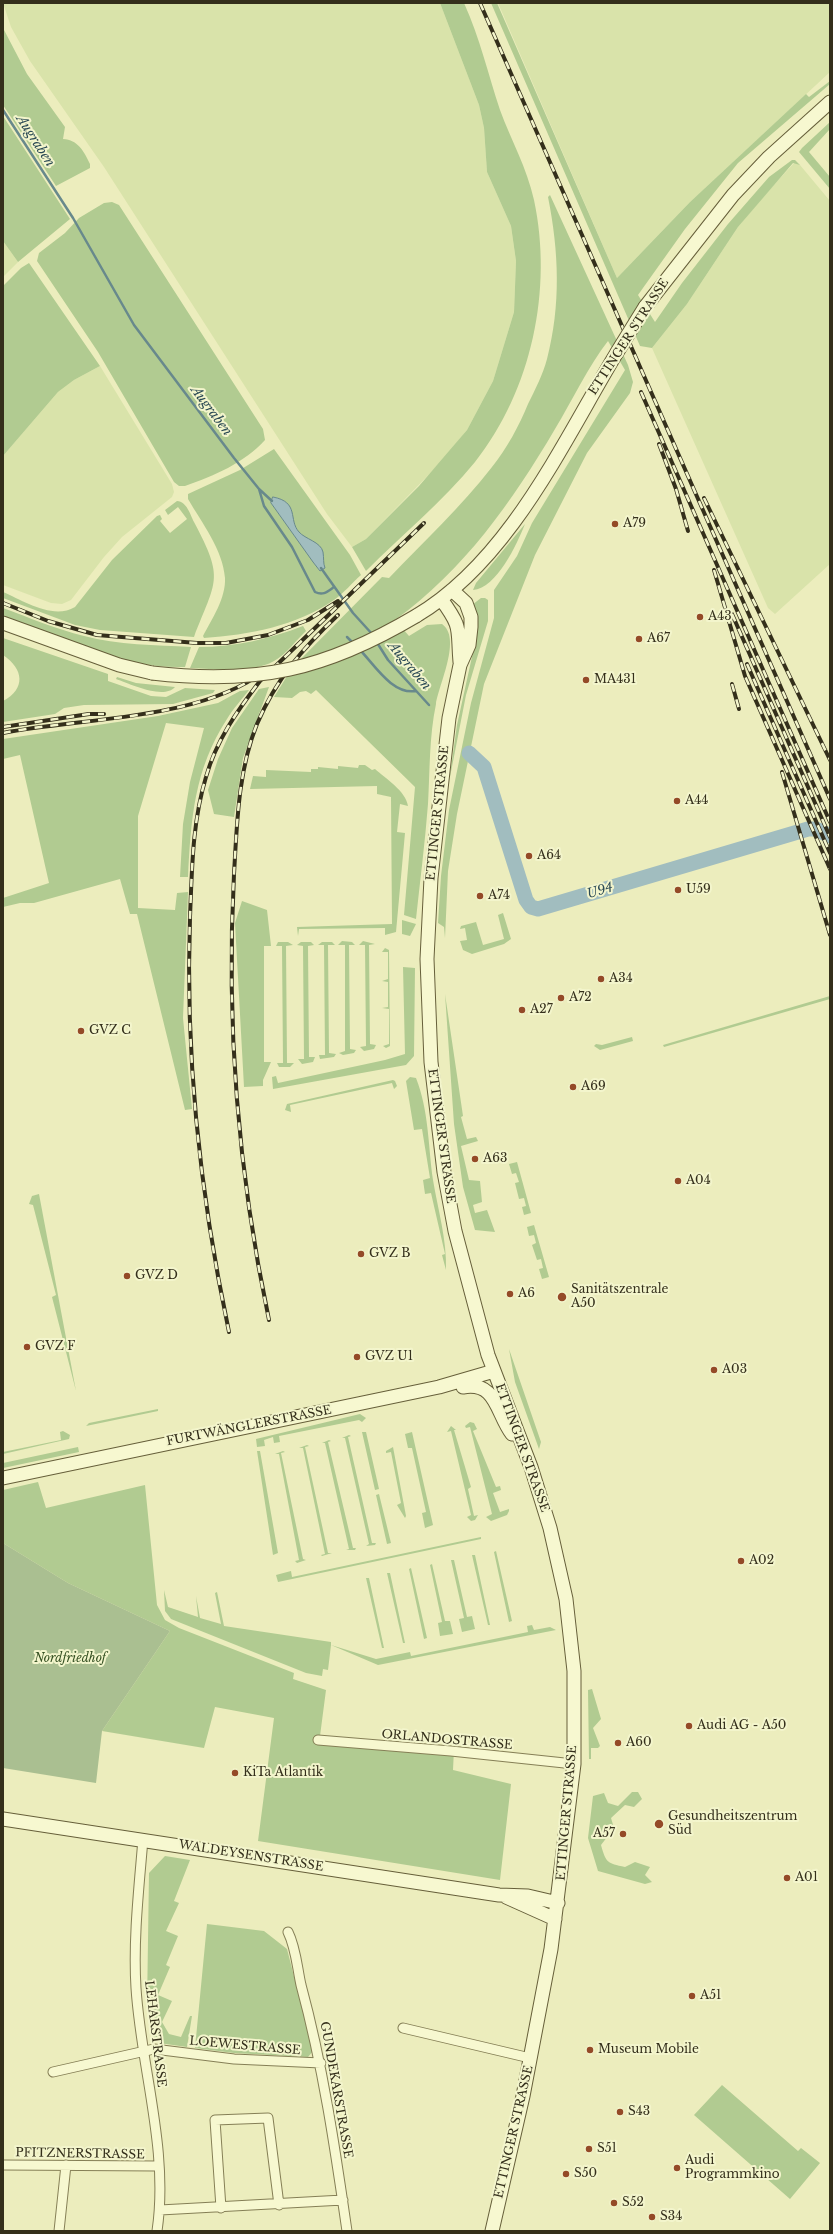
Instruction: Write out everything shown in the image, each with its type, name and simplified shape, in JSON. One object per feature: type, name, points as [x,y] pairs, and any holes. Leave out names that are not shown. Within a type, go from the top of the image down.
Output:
[{"type":"main road","name":"ETTINGER STRASSE","points":[[493,2231],[546,1979],[558,1903],[574,1764],[574,1671],[566,1599],[546,1514],[494,1371],[475,1311],[449,1200],[428,1035],[427,959],[431,878],[442,766],[449,718],[460,665],[460,633],[458,623],[441,599],[489,553],[518,516],[645,307],[701,233],[738,189],[769,157],[830,102]]},
{"type":"main road","name":"ETTINGER STRASSE","points":[[452,590],[466,603],[471,617],[469,645],[460,665]]},
{"type":"main road","points":[[3,624],[119,665],[152,673],[216,678],[269,674],[344,654],[387,633],[441,599]]},
{"type":"main road","name":"FURTWÄNGLERSTRASSE","points":[[3,1478],[439,1387],[494,1371]]},
{"type":"main road","points":[[439,1387],[453,1388],[478,1386],[486,1390],[495,1401],[509,1430],[523,1448]]},
{"type":"main road","name":"WALDEYSENSTRASSE","points":[[3,1819],[499,1894],[528,1896],[558,1903]]},
{"type":"main road","name":"WALDEYSENSTRASSE","points":[[499,1894],[555,1919]]},
{"type":"street","name":"ORLANDOSTRASSE","points":[[318,1740],[451,1751],[574,1764]]},
{"type":"street","name":"LEHARSTRASSE","points":[[143,1840],[136,1932],[136,1988],[155,2119],[160,2210],[157,2231]]},
{"type":"street","name":"GUNDEKARSTRASSE","points":[[288,1932],[293,1941],[296,1964],[321,2063],[347,2231]]},
{"type":"street","points":[[403,2028],[530,2058]]},
{"type":"street","name":"LOEWESTRASSE","points":[[53,2072],[154,2049],[234,2059],[321,2063]]},
{"type":"street","points":[[221,2208],[215,2120],[268,2118],[280,2205]]},
{"type":"street","name":"PFITZNERSTRASSE","points":[[3,2165],[158,2166]]},
{"type":"street","points":[[59,2231],[66,2165]]},
{"type":"street","points":[[160,2210],[280,2205],[343,2200]]},
{"type":"green space","points":[[3,3],[440,3],[479,105],[484,128],[487,172],[511,226],[516,261],[514,312],[493,381],[467,430],[444,459],[366,539],[352,547],[327,514],[104,167],[30,61],[11,27]]},
{"type":"green space","points":[[440,3],[464,3],[470,16],[500,110],[531,188],[539,234],[541,268],[539,303],[533,337],[524,371],[511,403],[495,434],[475,462],[450,490],[366,571],[352,547],[366,539],[419,486],[467,430],[493,381],[514,312],[516,261],[511,226],[487,172],[484,128],[479,105]]},
{"type":"green space","points":[[491,3],[497,3],[617,278],[690,202],[806,94],[809,97],[830,81],[830,84],[738,163],[685,229],[638,295],[655,322],[682,283],[728,224],[769,177],[792,160],[795,160],[800,165],[793,163],[738,227],[687,304],[652,348],[640,346]]},
{"type":"green space","points":[[498,3],[830,3],[830,72],[690,202],[617,278]]},
{"type":"green space","points":[[3,28],[27,74],[65,127],[63,139],[77,144],[83,151],[90,164],[90,168],[56,186],[3,105]]},
{"type":"green space","points":[[3,116],[70,219],[18,262],[3,241]]},
{"type":"green space","points":[[830,122],[830,129],[809,152],[830,177],[830,189],[799,152]]},
{"type":"green space","points":[[795,162],[800,165],[830,201],[830,564],[775,614],[768,608],[652,348],[687,304],[738,227],[760,200]]},
{"type":"green space","points":[[550,195],[628,365],[633,382],[630,393],[587,453],[535,555],[484,684],[457,814],[448,871],[445,938],[444,927],[438,923],[441,876],[449,810],[471,703],[494,618],[494,590],[517,556],[532,523],[625,370],[608,341],[587,372],[522,483],[485,533],[465,557],[443,579],[395,620],[409,636],[427,625],[442,624],[448,631],[450,640],[448,662],[438,695],[432,729],[427,819],[416,919],[404,915],[415,787],[316,690],[311,694],[306,691],[300,692],[292,698],[274,697],[292,668],[382,577],[389,578],[455,510],[492,467],[512,437],[541,376],[552,339],[555,319],[557,278],[552,218],[548,197]]},
{"type":"green space","points":[[112,202],[119,205],[263,429],[265,440],[248,455],[218,473],[185,486],[179,486],[174,482],[98,352],[37,261],[39,253],[65,233],[79,218],[104,203]]},
{"type":"green space","points":[[3,241],[18,262],[3,277]]},
{"type":"green space","points":[[29,263],[100,366],[74,380],[58,392],[3,456],[3,286],[21,268]]},
{"type":"green space","points":[[100,366],[172,484],[174,492],[172,497],[122,537],[104,557],[71,600],[62,604],[51,603],[3,585],[3,456],[58,392],[74,380]]},
{"type":"green space","points":[[274,449],[350,555],[361,575],[334,600],[319,609],[288,623],[255,632],[204,638],[203,636],[221,601],[225,586],[225,578],[216,547],[188,499],[188,494],[240,470]],"holes":[[[273,497],[286,502],[289,507],[295,528],[323,553],[320,571],[271,503]]]},
{"type":"green space","points":[[177,501],[186,506],[190,512],[204,541],[213,569],[214,580],[212,591],[194,637],[100,630],[75,625],[3,598],[3,592],[39,608],[48,610],[66,610],[75,607],[112,560],[157,516],[160,515],[162,519],[160,521],[170,533],[187,519],[178,507],[168,515],[165,510]]},
{"type":"green space","points":[[525,524],[517,542],[498,574],[490,582],[473,590],[476,583]]},
{"type":"green space","points":[[481,598],[488,600],[488,621],[466,695],[449,782],[457,725],[475,643],[472,605]]},
{"type":"green space","points":[[3,608],[63,630],[97,639],[137,644],[191,647],[185,667],[138,663],[92,651],[3,617]]},
{"type":"green space","points":[[303,626],[306,631],[287,651],[274,661],[265,665],[255,668],[233,670],[190,668],[199,647],[239,644],[277,635]]},
{"type":"green space","points":[[3,638],[108,674],[108,681],[151,696],[166,697],[185,688],[215,690],[213,693],[173,704],[84,705],[64,708],[55,714],[3,722],[3,701],[16,691],[20,679],[15,666],[3,655]]},
{"type":"green space","points":[[117,677],[136,683],[175,687],[170,691],[155,692],[116,679]]},
{"type":"green space","points":[[269,687],[243,758],[234,817],[214,814],[208,790],[218,759],[232,728],[259,689]]},
{"type":"green space","points":[[249,690],[229,715],[207,757],[196,795],[188,877],[180,877],[183,824],[190,782],[204,728],[166,723],[138,816],[138,908],[175,910],[177,893],[188,892],[183,1018],[192,1109],[185,1110],[137,914],[130,914],[120,879],[34,903],[20,903],[3,907],[3,898],[49,883],[20,755],[3,759],[3,739],[158,716],[218,703],[240,691]]},
{"type":"green space","points":[[359,765],[365,765],[372,770],[375,769],[399,790],[408,806],[400,804],[397,832],[405,833],[396,932],[385,935],[385,928],[299,929],[298,936],[297,927],[392,924],[391,797],[377,794],[377,786],[250,789],[253,776],[266,777],[266,770],[311,772],[311,769],[318,769],[318,767],[338,769],[338,766],[358,768]]},
{"type":"green space","points":[[242,901],[267,910],[271,946],[264,946],[264,1062],[271,1062],[263,1080],[263,1086],[244,1087],[235,923]]},
{"type":"green space","points":[[503,913],[511,939],[504,944],[472,954],[463,950],[460,941],[467,940],[465,928],[460,929],[461,926],[476,922],[483,945],[504,939],[498,915]]},
{"type":"green space","points":[[402,920],[416,924],[410,936],[402,934]]},
{"type":"green space","points":[[342,941],[352,942],[355,945],[349,945],[350,1049],[356,1050],[354,1053],[343,1055],[339,1053],[345,1051],[345,945],[338,945]]},
{"type":"green space","points":[[363,941],[375,944],[369,945],[370,1044],[376,1045],[374,1049],[364,1051],[360,1047],[366,1046],[365,945],[359,945]]},
{"type":"green space","points":[[278,942],[288,942],[293,945],[286,946],[287,1063],[294,1063],[290,1067],[279,1067],[277,1063],[283,1063],[282,946],[276,946]]},
{"type":"green space","points":[[301,942],[311,942],[314,945],[308,946],[309,1057],[315,1057],[313,1062],[302,1064],[298,1059],[304,1059],[303,946],[297,945]]},
{"type":"green space","points":[[322,942],[332,942],[335,945],[328,945],[329,1053],[336,1054],[334,1057],[320,1059],[319,1055],[325,1055],[324,945],[318,945]]},
{"type":"green space","points":[[385,948],[389,950],[390,1046],[386,1048],[383,1046],[389,1044],[389,1009],[382,1008],[388,1007],[388,982],[382,981],[388,979],[388,952],[382,952]]},
{"type":"green space","points":[[403,967],[415,968],[414,1056],[406,1065],[273,1089],[272,1077],[276,1076],[278,1083],[385,1060],[405,1054]]},
{"type":"green space","points":[[445,994],[463,1116],[461,1117],[467,1139],[476,1137],[478,1141],[461,1146],[469,1180],[480,1181],[482,1202],[473,1205],[475,1213],[487,1210],[495,1232],[475,1230],[463,1187],[454,1124]]},
{"type":"green space","points":[[830,996],[830,999],[664,1047],[663,1045]]},
{"type":"green space","points":[[632,1037],[633,1041],[600,1050],[594,1046],[596,1044],[602,1045]]},
{"type":"green space","points":[[410,1077],[416,1078],[426,1116],[433,1180],[444,1236],[446,1270],[442,1255],[445,1254],[431,1193],[425,1194],[423,1180],[430,1178],[422,1129],[414,1130],[406,1081]]},
{"type":"green space","points":[[393,1080],[397,1086],[394,1089],[392,1083],[290,1105],[291,1112],[285,1110],[287,1104]]},
{"type":"green space","points":[[517,1162],[531,1213],[524,1215],[522,1207],[526,1206],[524,1198],[519,1199],[515,1183],[519,1182],[516,1173],[512,1174],[509,1164]]},
{"type":"green space","points":[[39,1194],[76,1391],[52,1297],[56,1295],[33,1205],[29,1204],[32,1196]]},
{"type":"green space","points":[[534,1225],[549,1277],[542,1279],[539,1269],[543,1268],[541,1259],[537,1260],[532,1245],[536,1243],[534,1235],[529,1236],[527,1227]]},
{"type":"green space","points":[[509,1349],[541,1442],[539,1449],[515,1382]]},
{"type":"green space","points":[[158,1409],[158,1411],[86,1426],[89,1423]]},
{"type":"green space","points":[[360,1414],[366,1418],[362,1422],[359,1420],[279,1436],[280,1442],[274,1443],[273,1437],[264,1440],[265,1446],[257,1447],[256,1439]]},
{"type":"green space","points":[[470,1422],[474,1423],[477,1429],[473,1431],[496,1487],[500,1486],[501,1490],[493,1493],[500,1512],[509,1509],[507,1515],[491,1521],[486,1517],[492,1514],[470,1427],[466,1428],[465,1426]]},
{"type":"green space","points":[[451,1426],[456,1430],[454,1430],[471,1487],[468,1489],[474,1516],[478,1515],[475,1520],[471,1521],[467,1517],[471,1515],[451,1431],[447,1432]]},
{"type":"green space","points":[[63,1431],[70,1435],[69,1439],[3,1454],[3,1452],[61,1440],[60,1432]]},
{"type":"green space","points":[[362,1432],[366,1432],[379,1489],[375,1490]]},
{"type":"green space","points":[[412,1432],[433,1525],[425,1528],[422,1513],[426,1512],[412,1448],[408,1448],[405,1434]]},
{"type":"green space","points":[[349,1435],[351,1436],[348,1437],[372,1543],[376,1543],[375,1545],[366,1546],[369,1544],[345,1438],[342,1438]]},
{"type":"green space","points":[[329,1440],[331,1441],[328,1442],[353,1548],[356,1548],[355,1550],[346,1550],[349,1549],[325,1443],[322,1443]]},
{"type":"green space","points":[[307,1445],[309,1446],[305,1447],[328,1553],[332,1553],[322,1556],[321,1555],[325,1554],[303,1448],[299,1448]]},
{"type":"green space","points":[[78,1447],[79,1452],[3,1468],[3,1463]]},
{"type":"green space","points":[[393,1447],[406,1516],[405,1518],[397,1505],[401,1503],[391,1452],[386,1453],[386,1451]]},
{"type":"green space","points":[[257,1451],[260,1451],[278,1553],[273,1555]]},
{"type":"green space","points":[[283,1451],[285,1452],[281,1453],[303,1559],[306,1560],[297,1563],[295,1561],[299,1560],[279,1454],[275,1454]]},
{"type":"green space","points":[[38,1482],[46,1508],[145,1485],[157,1605],[165,1620],[179,1628],[294,1673],[293,1679],[326,1690],[320,1736],[454,1749],[453,1770],[511,1784],[500,1880],[258,1841],[274,1718],[215,1707],[204,1748],[102,1731],[170,1631],[68,1583],[3,1543],[3,1490]]},
{"type":"green space","points":[[379,1494],[391,1543],[387,1544],[376,1495]]},
{"type":"green space","points":[[481,1537],[481,1539],[278,1582],[276,1575],[291,1571],[292,1577]]},
{"type":"green space","name":"Nordfriedhof","points":[[3,1543],[68,1583],[170,1631],[102,1731],[96,1783],[3,1768]]},
{"type":"green space","points":[[496,1551],[512,1621],[509,1622],[494,1552]]},
{"type":"green space","points":[[472,1555],[475,1555],[490,1625],[488,1625]]},
{"type":"green space","points":[[451,1560],[454,1560],[467,1617],[472,1616],[475,1629],[462,1632],[459,1619],[464,1618]]},
{"type":"green space","points":[[432,1564],[445,1621],[450,1621],[453,1634],[440,1636],[438,1623],[442,1622],[430,1565]]},
{"type":"green space","points":[[411,1568],[427,1638],[424,1639],[409,1569]]},
{"type":"green space","points":[[387,1573],[390,1573],[405,1643],[403,1643]]},
{"type":"green space","points":[[366,1578],[369,1578],[384,1648],[382,1648]]},
{"type":"green space","points":[[164,1590],[168,1607],[198,1617],[196,1596],[200,1618],[221,1624],[215,1593],[217,1592],[224,1626],[331,1642],[328,1670],[323,1669],[322,1676],[306,1673],[171,1619],[165,1611]]},
{"type":"green space","points":[[532,1625],[534,1630],[550,1627],[556,1630],[378,1665],[331,1645],[376,1659],[410,1652],[411,1656],[528,1632],[527,1626]]},
{"type":"green space","points":[[592,1689],[601,1719],[593,1728],[600,1746],[598,1748],[591,1748],[591,1759],[589,1759],[588,1690]]},
{"type":"green space","points":[[632,1792],[638,1792],[642,1799],[634,1807],[625,1805],[611,1818],[614,1828],[601,1845],[606,1859],[611,1863],[625,1867],[635,1862],[650,1867],[645,1875],[652,1882],[645,1884],[598,1871],[588,1838],[593,1796],[604,1793],[608,1803],[618,1806]]},
{"type":"green space","points":[[165,1856],[190,1860],[174,1901],[179,1903],[166,1931],[178,1936],[166,1965],[170,1967],[158,1995],[172,2001],[162,2022],[169,2034],[181,2037],[190,2016],[192,2016],[187,2047],[159,2043],[153,2038],[147,2007],[149,1873]]},
{"type":"green space","points":[[207,1924],[264,1931],[287,1949],[313,2051],[308,2057],[234,2053],[195,2048]]},
{"type":"green space","points":[[722,2085],[798,2151],[801,2148],[820,2163],[790,2199],[694,2115]]},
{"type":"water","points":[[273,497],[281,499],[287,503],[290,507],[294,522],[299,532],[316,543],[322,549],[325,568],[320,571],[313,562],[271,503]]},
{"type":"waterway","name":"Augraben","points":[[3,110],[73,218],[134,325],[234,458],[259,489],[272,501]]},
{"type":"waterway","points":[[259,489],[264,506],[292,547],[315,592],[327,592],[334,587]]},
{"type":"waterway","name":"Augraben","points":[[321,568],[353,613],[373,635]]},
{"type":"waterway","points":[[347,637],[353,643]]},
{"type":"waterway","name":"Augraben","points":[[376,641],[388,660],[429,705]]},
{"type":"waterway","points":[[360,650],[391,683],[407,691],[416,691]]},
{"type":"waterway","name":"Augraben","points":[[469,753],[477,759]]},
{"type":"waterway","name":"U94","points":[[469,753],[484,767],[526,900],[531,907],[538,909],[808,829],[816,829],[830,836]]},
{"type":"railway","points":[[480,3],[830,799]]},
{"type":"railway","points":[[641,392],[830,822]]},
{"type":"railway","points":[[659,444],[676,489],[688,531]]},
{"type":"railway","points":[[704,498],[830,760]]},
{"type":"railway","points":[[229,1332],[210,1229],[192,1074],[189,969],[190,917],[195,829],[201,794],[210,764],[221,739],[235,715],[260,681],[424,523]]},
{"type":"railway","points":[[714,570],[745,676],[830,869]]},
{"type":"railway","points":[[3,603],[48,621],[97,635],[197,643],[226,643],[268,635],[308,620],[338,601]]},
{"type":"railway","points":[[732,614],[830,837]]},
{"type":"railway","points":[[269,1320],[249,1209],[242,1154],[233,1042],[232,930],[238,817],[242,779],[246,760],[257,724],[264,708],[282,678],[302,652],[338,615]]},
{"type":"railway","points":[[747,664],[830,853]]},
{"type":"railway","points":[[3,733],[139,715],[174,708],[207,700],[238,687],[265,671]]},
{"type":"railway","points":[[732,684],[739,709]]},
{"type":"railway","points":[[3,727],[89,714],[104,714]]},
{"type":"railway","points":[[782,772],[830,935]]},
{"type":"place","name":"A79","points":[[615,524]]},
{"type":"place","name":"A43","points":[[700,617]]},
{"type":"place","name":"A67","points":[[639,639]]},
{"type":"place","name":"MA431","points":[[586,680]]},
{"type":"place","name":"A44","points":[[677,801]]},
{"type":"place","name":"A64","points":[[529,856]]},
{"type":"place","name":"U59","points":[[678,890]]},
{"type":"place","name":"A74","points":[[480,896]]},
{"type":"place","name":"A34","points":[[601,979]]},
{"type":"place","name":"A72","points":[[561,998]]},
{"type":"place","name":"A27","points":[[522,1010]]},
{"type":"place","name":"GVZ C","points":[[81,1031]]},
{"type":"place","name":"A69","points":[[573,1087]]},
{"type":"place","name":"A63","points":[[475,1159]]},
{"type":"place","name":"A04","points":[[678,1181]]},
{"type":"place","name":"GVZ B","points":[[361,1254]]},
{"type":"place","name":"GVZ D","points":[[127,1276]]},
{"type":"place","name":"A6","points":[[510,1294]]},
{"type":"place","name":"Sanitätszentrale A50","points":[[562,1297]]},
{"type":"place","name":"GVZ F","points":[[27,1347]]},
{"type":"place","name":"GVZ U1","points":[[357,1357]]},
{"type":"place","name":"A03","points":[[714,1370]]},
{"type":"place","name":"A02","points":[[741,1561]]},
{"type":"place","name":"Audi AG - A50","points":[[689,1726]]},
{"type":"place","name":"A60","points":[[618,1743]]},
{"type":"place","name":"KiTa Atlantik","points":[[235,1773]]},
{"type":"place","name":"Gesundheitszentrum Süd","points":[[659,1824]]},
{"type":"place","name":"A57","points":[[623,1834]]},
{"type":"place","name":"A01","points":[[787,1878]]},
{"type":"place","name":"A51","points":[[692,1996]]},
{"type":"place","name":"Museum Mobile","points":[[590,2050]]},
{"type":"place","name":"S43","points":[[620,2112]]},
{"type":"place","name":"S51","points":[[589,2149]]},
{"type":"place","name":"Audi Programmkino","points":[[677,2168]]},
{"type":"place","name":"S50","points":[[566,2174]]},
{"type":"place","name":"S52","points":[[614,2203]]},
{"type":"place","name":"S34","points":[[652,2217]]}]
